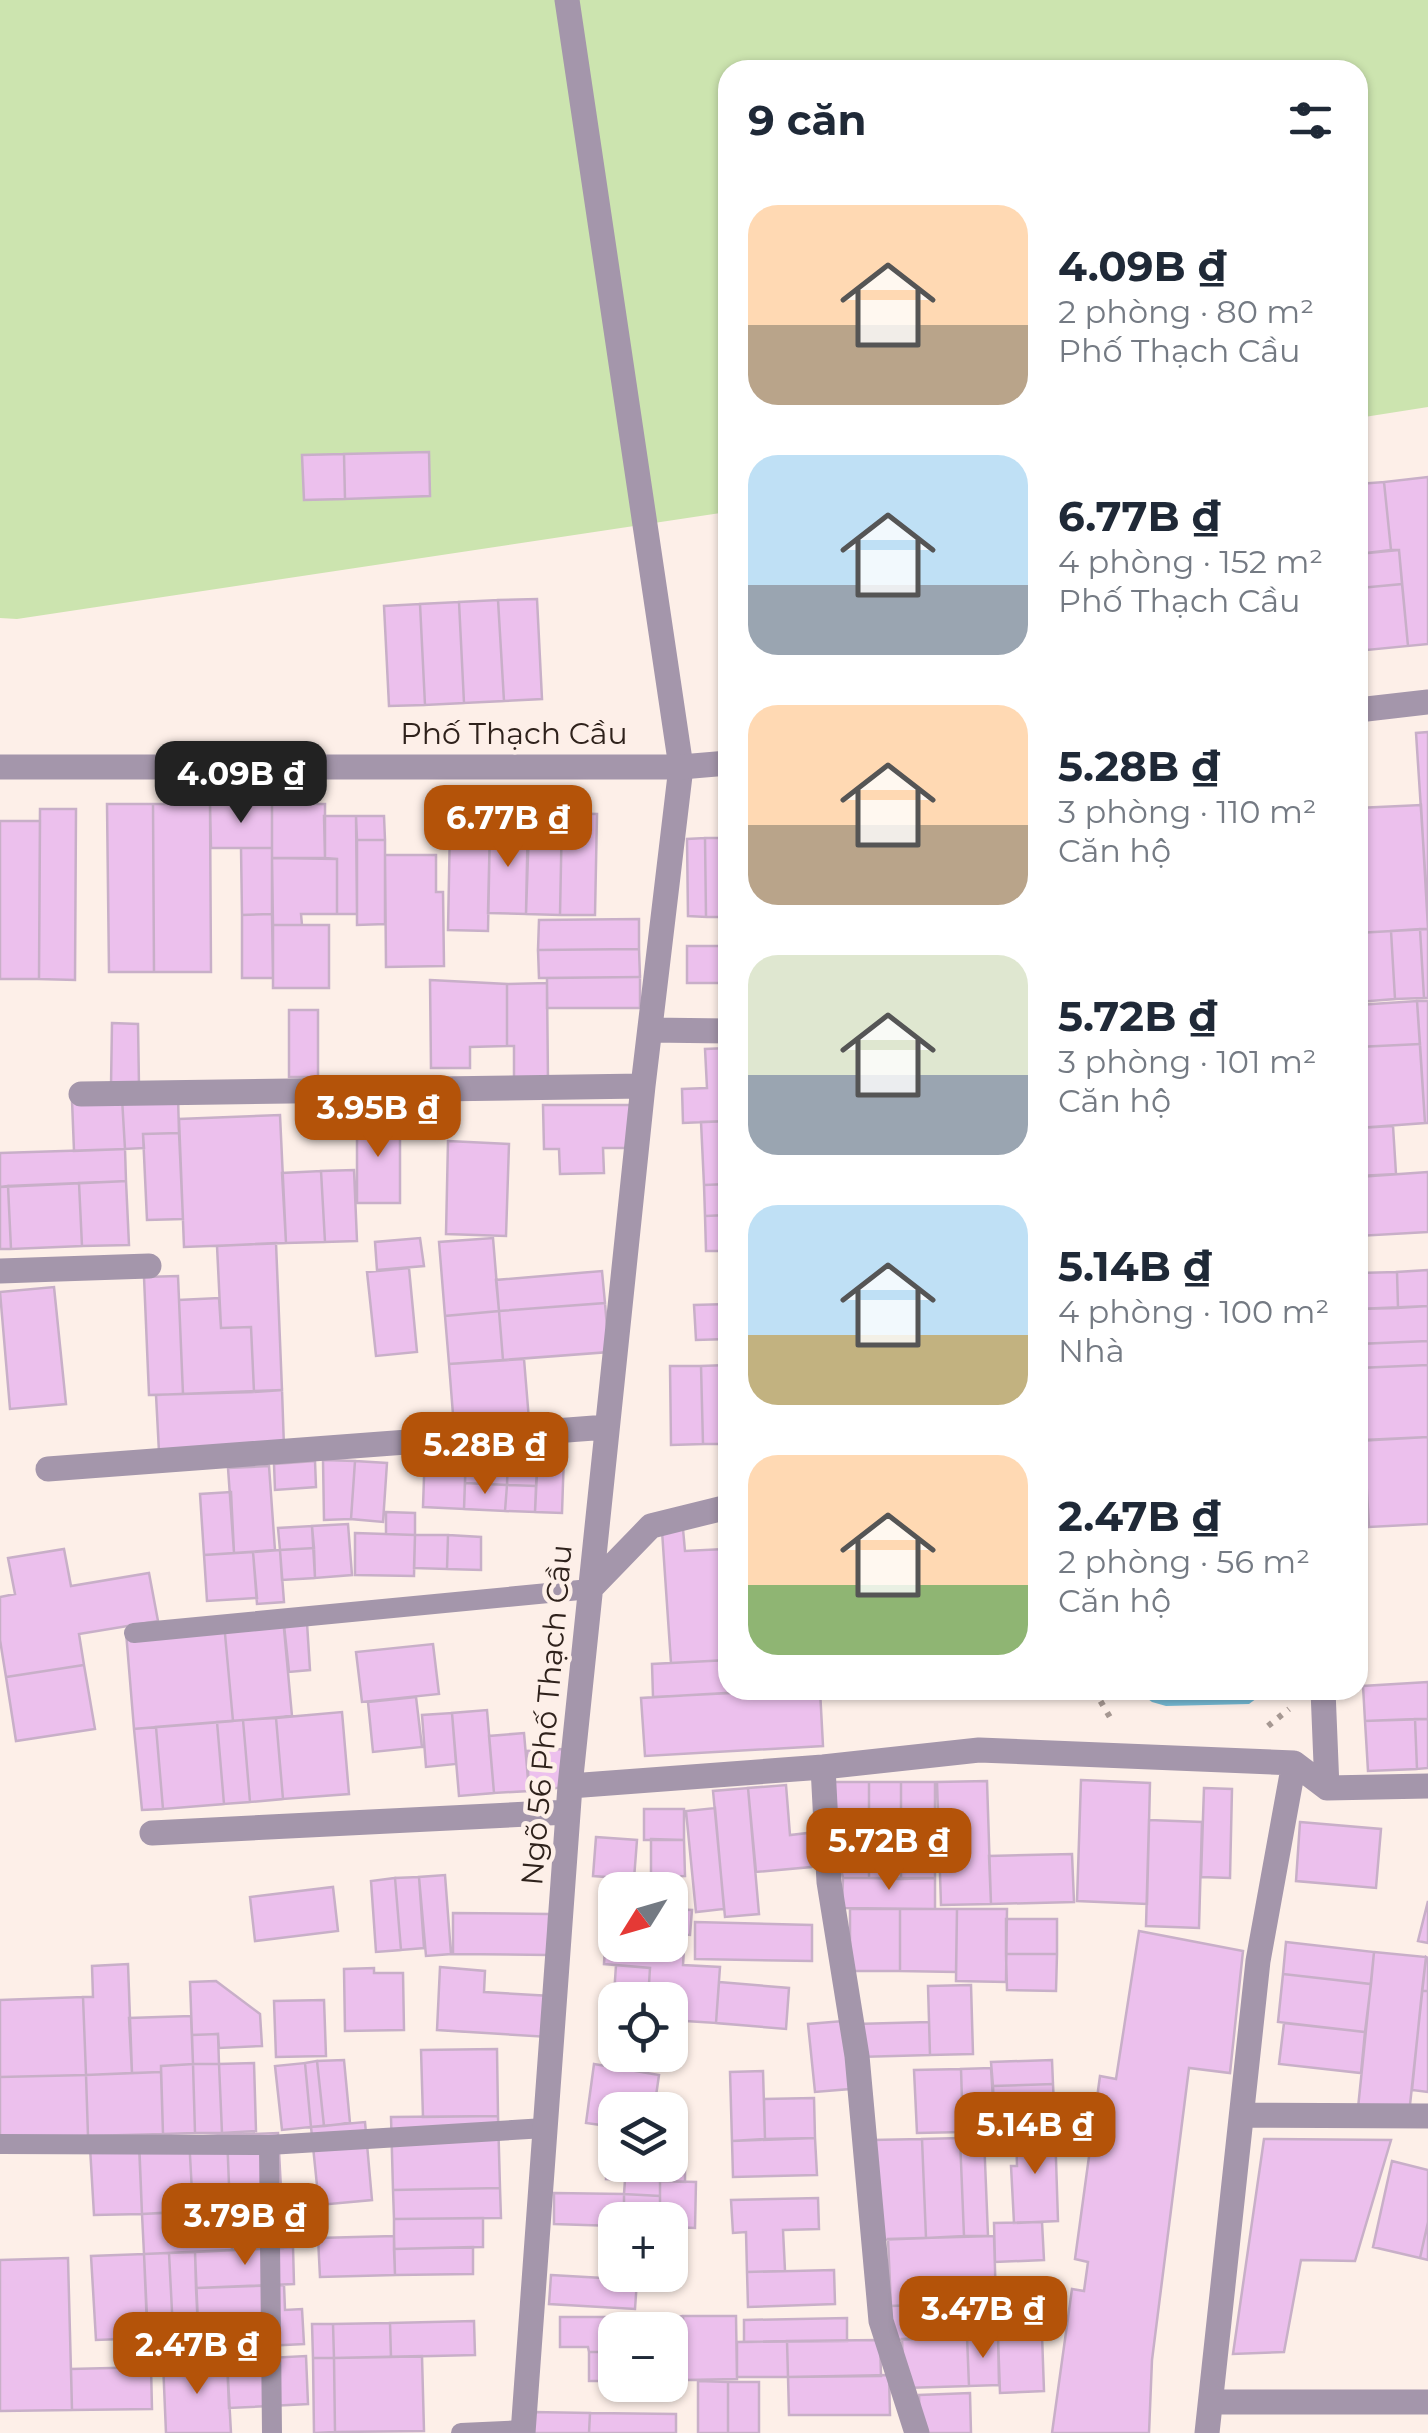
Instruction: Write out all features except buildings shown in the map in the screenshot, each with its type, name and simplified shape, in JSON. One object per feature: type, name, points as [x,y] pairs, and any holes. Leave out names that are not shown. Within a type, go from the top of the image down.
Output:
[{"type":"street","name":"Ngõ 56 Phố Thạch Cầu","points":[[524,2432],[569,1799],[642,1086],[680,766],[568,0]]},
{"type":"street","points":[[1368,709],[1428,702]]},
{"type":"street","name":"Phố Thạch Cầu","points":[[0,768],[718,764]]},
{"type":"street","points":[[650,1030],[718,1031]]},
{"type":"street","points":[[82,1094],[642,1086]]},
{"type":"street","points":[[0,1271],[149,1266]]},
{"type":"street","points":[[48,1469],[607,1427]]},
{"type":"street","points":[[590,1590],[651,1526],[718,1509]]},
{"type":"street","points":[[1324,1700],[1328,1788]]},
{"type":"street","points":[[152,1834],[569,1799],[979,1750],[1294,1763],[1328,1788],[1428,1786]]},
{"type":"street","points":[[1208,2433],[1258,1962],[1294,1763]]},
{"type":"street","points":[[823,1768],[829,1882],[857,2056],[881,2320],[917,2433]]},
{"type":"street","points":[[1242,2115],[1428,2116]]},
{"type":"street","points":[[1212,2402],[1428,2402]]},
{"type":"lane","points":[[134,1633],[590,1590]]},
{"type":"lane","points":[[0,2144],[269,2145],[545,2128]]},
{"type":"lane","points":[[269,2145],[272,2433]]},
{"type":"lane","points":[[461,2433],[524,2432]]},
{"type":"green space","points":[[0,0],[1428,0],[1428,407],[1368,416],[1368,60],[718,60],[718,513],[17,619],[0,618]]},
{"type":"water","points":[[1149,1700],[1254,1700],[1249,1704],[1166,1706]]}]
